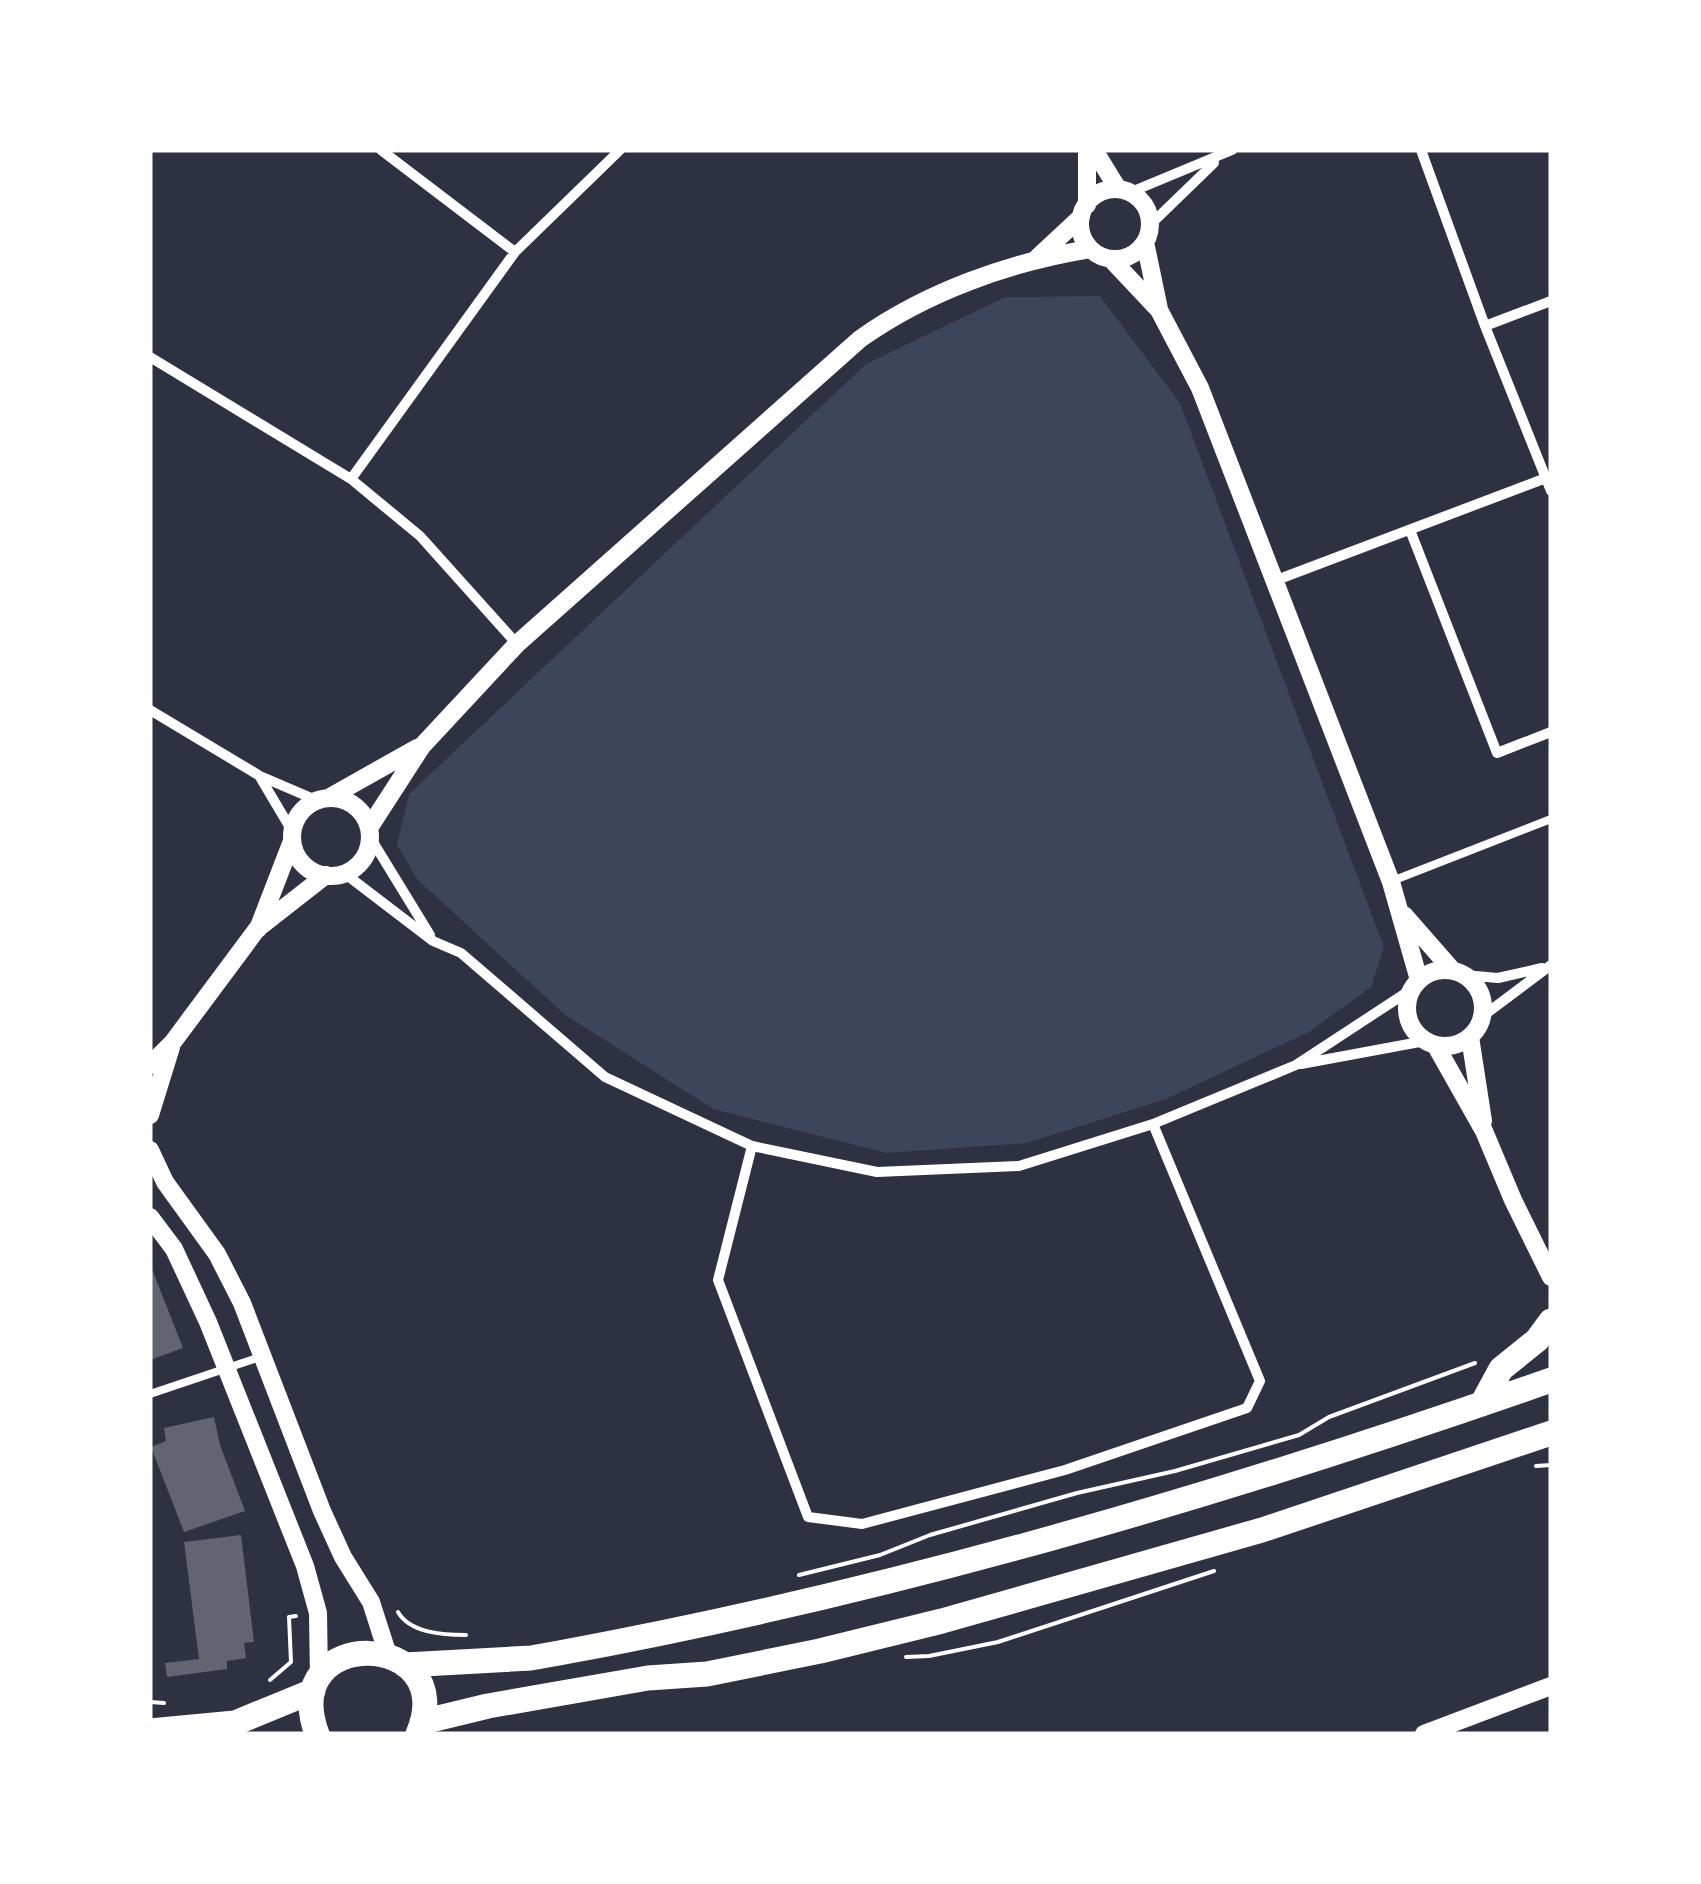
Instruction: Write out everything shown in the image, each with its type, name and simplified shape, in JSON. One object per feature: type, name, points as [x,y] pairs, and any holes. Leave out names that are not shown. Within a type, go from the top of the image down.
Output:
[{"type":"highway","points":[[1482,1404],[1500,1369],[1538,1340],[1551,1322]]},
{"type":"highway","points":[[318,1734],[310,1705],[316,1684],[328,1667],[350,1654],[363,1651],[397,1660],[531,1658],[768,1610],[1115,1520],[1551,1380]]},
{"type":"highway","points":[[397,1660],[422,1691],[420,1730],[488,1706],[648,1678],[706,1674],[942,1621],[1262,1530],[1551,1433]]},
{"type":"highway","points":[[150,1731],[235,1723],[316,1684]]},
{"type":"street","points":[[381,150],[515,252]]},
{"type":"street","points":[[351,479],[515,252],[620,150]]},
{"type":"street","points":[[1087,150],[1082,237],[1090,250]]},
{"type":"street","points":[[1094,150],[1124,191],[1149,211],[1148,233],[1159,310]]},
{"type":"street","points":[[1038,258],[1104,190],[1124,191],[1232,150]]},
{"type":"street","points":[[1421,150],[1551,491]]},
{"type":"street","points":[[1112,259],[1131,257],[1148,233],[1218,158]]},
{"type":"street","points":[[258,929],[335,874],[363,860],[370,833],[422,746],[516,644],[860,338],[910,306],[1038,258],[1090,250],[1112,259],[1159,310],[1200,388],[1391,882],[1416,985],[1406,1012],[1410,1024],[1431,1044],[1484,1131],[1512,1200],[1551,1276]]},
{"type":"street","points":[[1485,326],[1551,300]]},
{"type":"street","points":[[150,357],[351,479],[420,536],[516,644]]},
{"type":"street","points":[[1274,581],[1546,478]]},
{"type":"street","points":[[1410,530],[1498,753],[1551,732]]},
{"type":"street","points":[[150,710],[260,776],[323,798],[344,799],[356,806],[433,940]]},
{"type":"street","points":[[150,1064],[173,1042],[258,929],[292,836],[294,820],[304,807],[422,746]]},
{"type":"street","points":[[260,776],[304,866],[335,874],[433,940],[461,953],[606,1077],[752,1146],[878,1172],[1019,1166],[1152,1124],[1296,1065],[1441,970],[1498,978],[1550,966]]},
{"type":"street","points":[[1400,911],[1480,992],[1482,1016]]},
{"type":"street","points":[[1296,1065],[1431,1044],[1448,1047],[1470,1037],[1482,1016],[1550,966]]},
{"type":"street","points":[[1470,1037],[1484,1131]]},
{"type":"street","points":[[150,1114],[173,1042]]},
{"type":"street","points":[[752,1146],[718,1280],[808,1517],[862,1524],[1065,1470],[1248,1408],[1260,1381],[1152,1124]]},
{"type":"street","points":[[150,1150],[165,1182],[216,1254],[242,1303],[322,1512],[371,1602],[397,1660]]},
{"type":"street","points":[[150,1217],[174,1249],[208,1322],[305,1566],[318,1612],[316,1684]]},
{"type":"street","points":[[1424,1734],[1551,1686]]},
{"type":"lane","points":[[1391,882],[1551,818]]},
{"type":"lane","points":[[150,1394],[264,1356]]},
{"type":"path","points":[[784,1579],[880,1555],[930,1535],[1077,1493],[1175,1471],[1298,1434],[1329,1417],[1488,1358]]},
{"type":"path","points":[[396,1608],[402,1620],[419,1628],[450,1635],[477,1635]]},
{"type":"path","points":[[260,1686],[291,1662],[289,1617]]},
{"type":"path","points":[[150,1702],[172,1703]]},
{"type":"shaded area","points":[[1100,296],[1180,403],[1384,947],[1371,987],[1309,1032],[1166,1099],[1027,1143],[886,1153],[713,1109],[564,1014],[418,880],[397,845],[409,794],[866,364],[1005,297]]},
{"type":"building","points":[[150,1264],[183,1348],[150,1360]]},
{"type":"building","points":[[214,1417],[220,1445],[245,1511],[184,1532],[151,1447],[166,1441],[164,1428]]},
{"type":"building","points":[[241,1535],[254,1642],[244,1643],[246,1658],[227,1661],[227,1669],[167,1677],[165,1663],[199,1659],[184,1542]]}]
